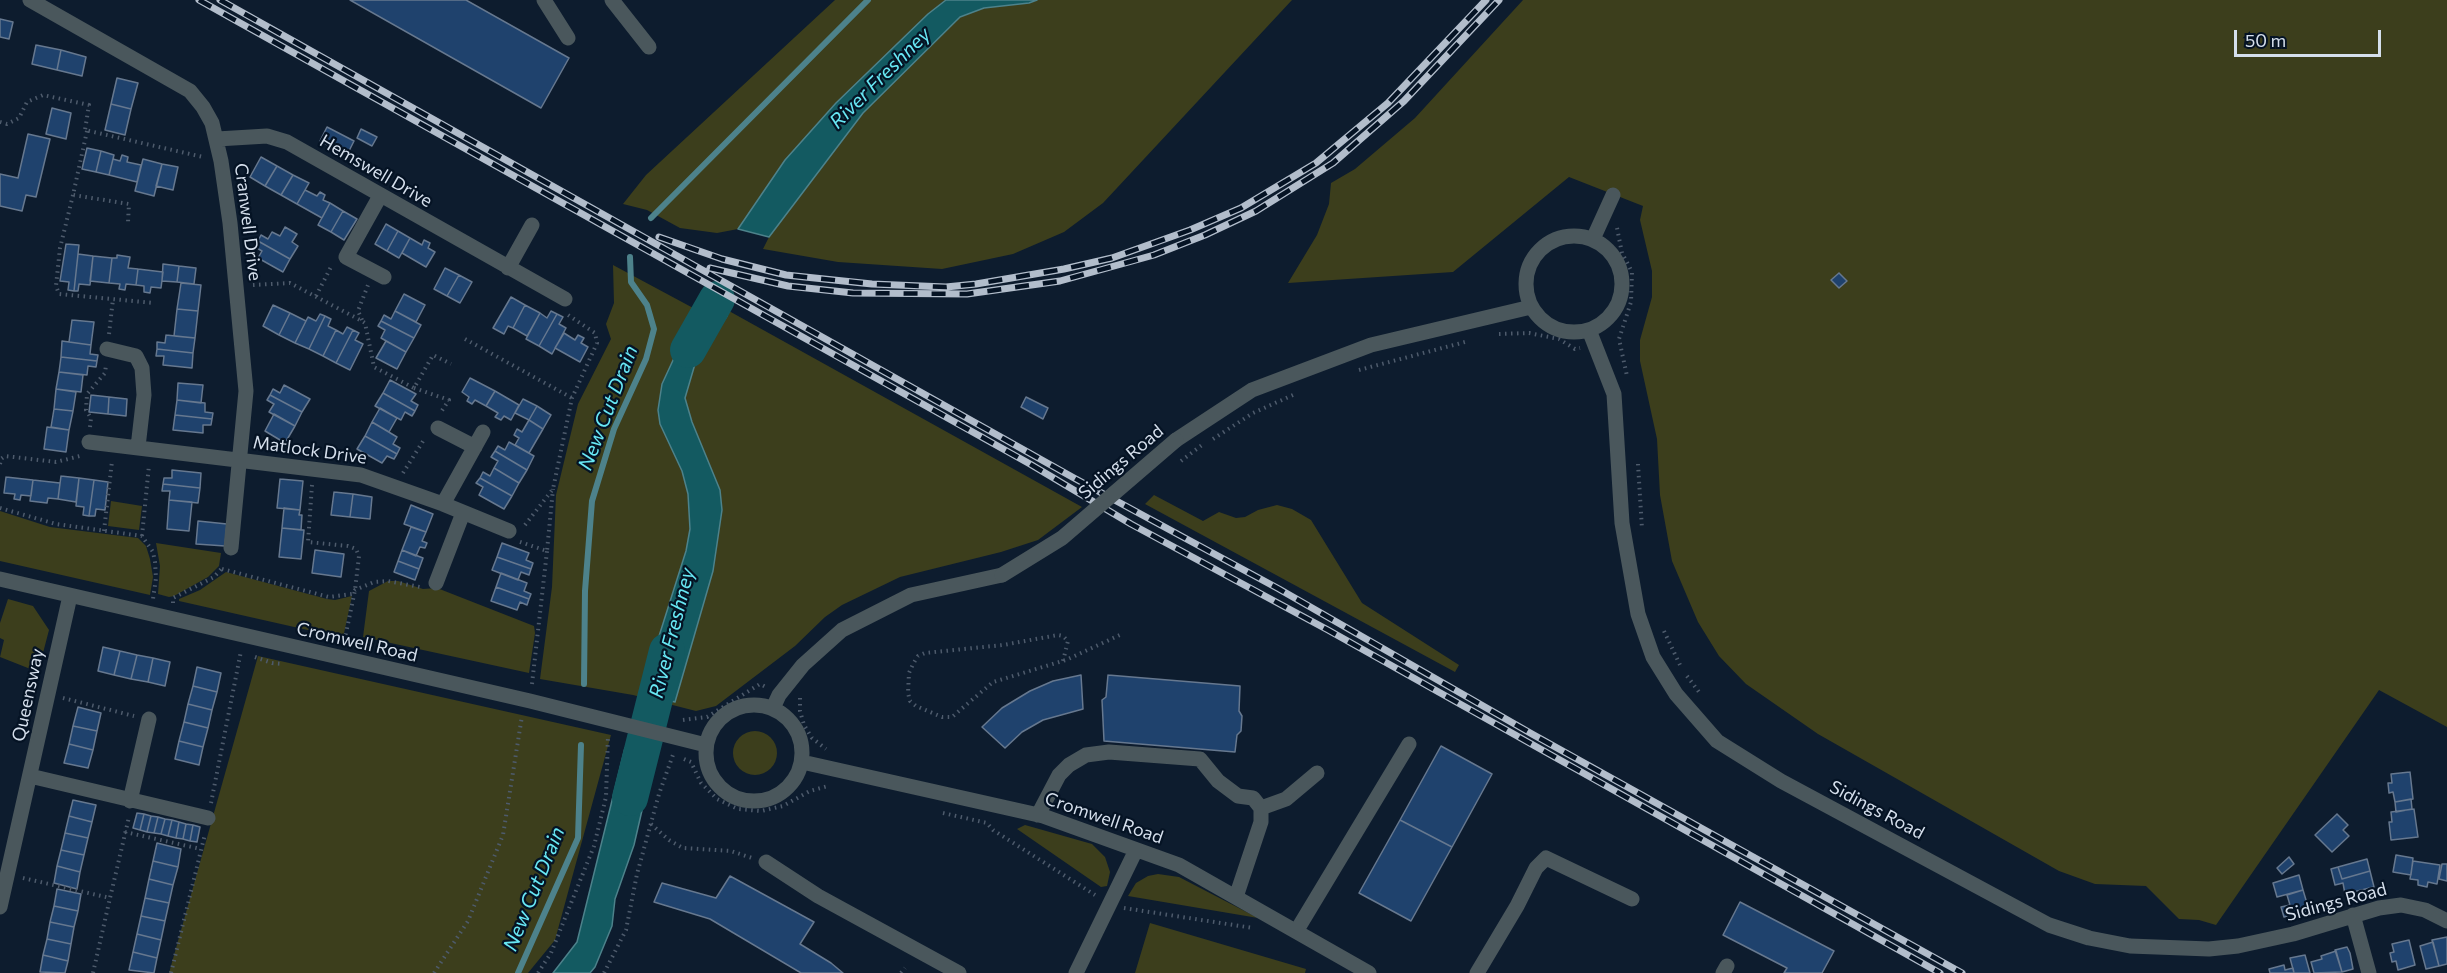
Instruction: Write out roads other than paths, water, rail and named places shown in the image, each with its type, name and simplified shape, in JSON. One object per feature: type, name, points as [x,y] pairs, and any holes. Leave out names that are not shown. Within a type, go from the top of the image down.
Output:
[{"type":"street","name":"Cranwell Drive","points":[[30,0],[190,91],[203,107],[217,139],[237,285],[246,391],[231,548]]},
{"type":"street","points":[[544,0],[568,38]]},
{"type":"street","points":[[612,0],[649,47]]},
{"type":"street","name":"Hemswell Drive","points":[[217,139],[267,136],[287,142],[565,299]]},
{"type":"street","points":[[1593,239],[1613,195]]},
{"type":"street","points":[[379,274],[346,257],[380,196]]},
{"type":"street","points":[[508,268],[532,225]]},
{"type":"street","points":[[1576,236],[1593,239],[1607,248],[1619,267],[1622,284],[1615,309],[1603,322],[1589,330],[1573,332],[1556,329],[1542,320],[1531,307],[1526,291],[1526,275],[1532,259],[1548,243],[1563,237],[1576,236]]},
{"type":"street","name":"Sidings Road","points":[[773,708],[779,694],[802,665],[842,630],[911,595],[1002,575],[1062,538],[1176,440],[1252,390],[1371,345],[1531,307]]},
{"type":"street","name":"Sidings Road","points":[[1589,330],[1614,394],[1622,523],[1638,614],[1653,657],[1676,694],[1717,741],[1781,781],[2049,925],[2089,938],[2130,946],[2215,949],[2262,941],[2379,908],[2412,906],[2425,909],[2447,921]]},
{"type":"street","points":[[107,349],[136,356],[142,368],[144,448]]},
{"type":"street","points":[[438,428],[475,447]]},
{"type":"street","points":[[443,504],[483,432]]},
{"type":"street","name":"Matlock Drive","points":[[89,442],[361,475],[518,531]]},
{"type":"street","points":[[436,583],[463,513]]},
{"type":"street","name":"Cromwell Road","points":[[0,579],[530,701],[706,745]]},
{"type":"street","name":"Queensway","points":[[0,907],[4,871],[30,776],[70,596]]},
{"type":"street","points":[[756,704],[773,708],[787,716],[797,730],[802,745],[802,762],[796,778],[778,795],[771,799],[754,801],[738,799],[723,790],[712,777],[706,762],[706,745],[711,729],[723,715],[738,706],[756,704]]},
{"type":"street","points":[[130,801],[149,719]]},
{"type":"street","points":[[1296,930],[1409,744]]},
{"type":"street","points":[[1038,815],[1053,785],[1069,765],[1086,755],[1109,752],[1200,759],[1218,781],[1238,796],[1253,798],[1261,808],[1261,822],[1236,897]]},
{"type":"street","name":"Cromwell Road","points":[[802,762],[1038,815],[1179,865],[1368,973]]},
{"type":"street","points":[[1261,808],[1286,799],[1317,774]]},
{"type":"street","points":[[30,776],[208,818]]},
{"type":"street","points":[[1076,973],[1136,850]]},
{"type":"street","points":[[1477,973],[1517,906],[1536,868],[1546,858],[1632,899]]},
{"type":"street","points":[[766,862],[818,896],[959,973]]},
{"type":"street","points":[[2353,915],[2369,973]]},
{"type":"water","points":[[946,0],[1037,0],[984,8],[960,17],[863,113],[769,237],[738,229],[785,160],[836,103],[928,14]]},
{"type":"water","points":[[700,302],[727,316],[695,364],[685,398],[692,422],[720,490],[722,510],[713,571],[675,702],[641,693],[686,551],[690,529],[688,494],[682,471],[660,424],[658,410],[662,384]]},
{"type":"water","points":[[625,748],[655,754],[634,845],[615,899],[612,926],[595,967],[590,973],[553,973],[577,942]]},
{"type":"waterway","name":"New Cut Drain","points":[[651,218],[868,0]]},
{"type":"waterway","name":"New Cut Drain","points":[[584,684],[585,591],[592,501],[614,429],[646,359],[654,329],[647,305],[631,282],[630,257]]},
{"type":"waterway","name":"River Freshney","points":[[688,350],[717,299]]},
{"type":"waterway","name":"River Freshney","points":[[630,798],[667,651]]},
{"type":"waterway","name":"New Cut Drain","points":[[518,973],[578,838],[581,745]]},
{"type":"railway","points":[[199,0],[1030,464],[1131,524],[1328,630],[1940,973]]},
{"type":"railway","points":[[220,0],[1074,478],[1279,589],[1532,734],[1962,973]]},
{"type":"railway","points":[[659,237],[722,259],[786,275],[872,284],[946,287],[976,284],[1112,258],[1190,230],[1241,208],[1316,163],[1388,103],[1486,0]]},
{"type":"railway","points":[[710,268],[788,286],[853,293],[967,294],[1060,281],[1154,255],[1205,235],[1256,211],[1333,163],[1404,101],[1499,0]]}]
